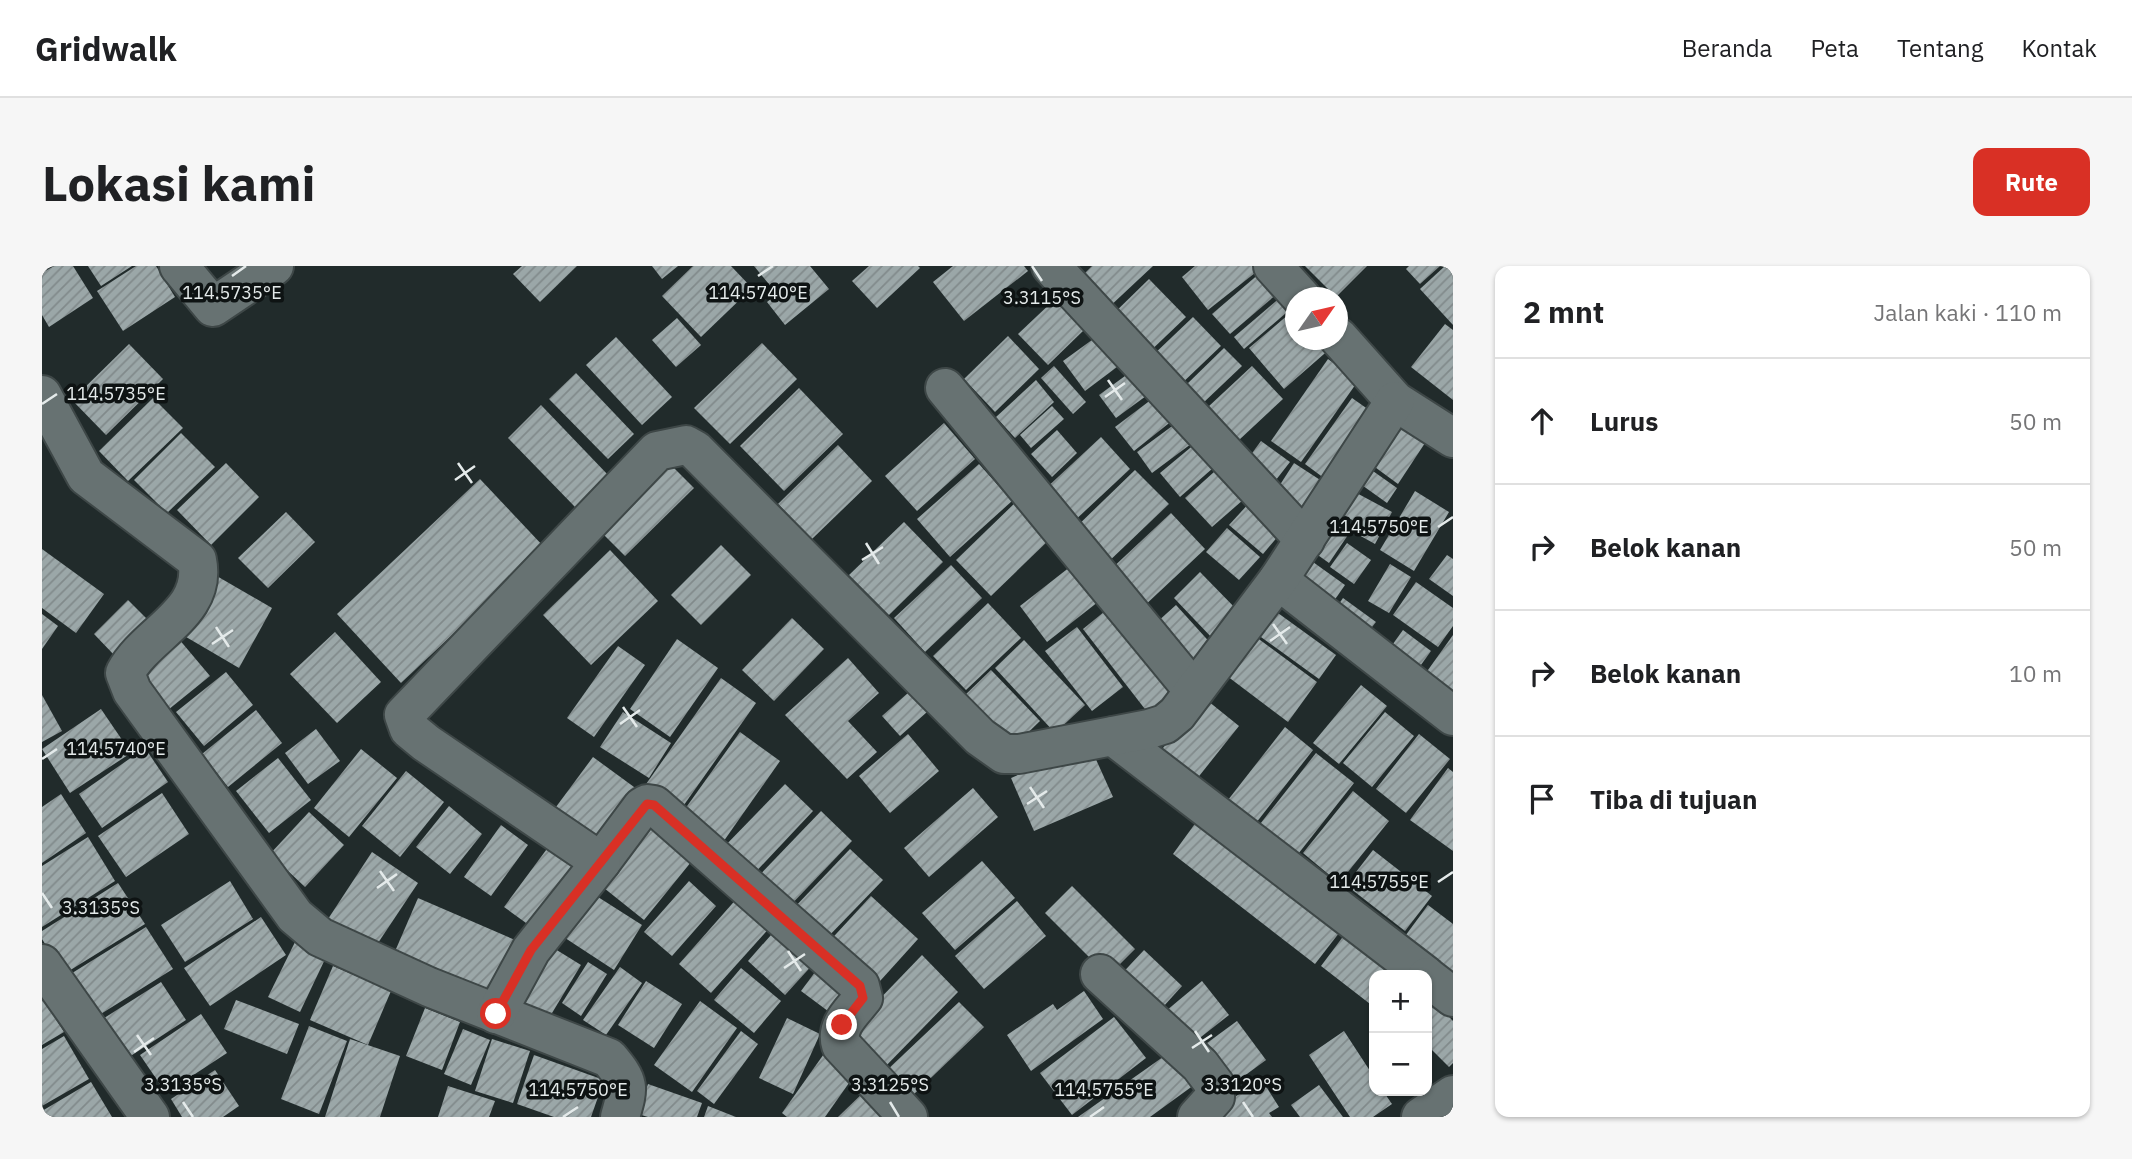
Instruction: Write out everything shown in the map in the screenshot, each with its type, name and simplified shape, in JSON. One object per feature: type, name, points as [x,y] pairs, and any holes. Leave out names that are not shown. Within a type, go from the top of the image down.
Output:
[{"type":"street","points":[[179,266],[213,307],[274,266]]},
{"type":"street","points":[[1051,266],[1305,540]]},
{"type":"street","points":[[1273,266],[1291,287]]},
{"type":"street","points":[[1348,348],[1395,401],[1453,438]]},
{"type":"street","points":[[945,388],[1194,691]]},
{"type":"street","points":[[42,395],[86,476],[197,560],[199,572],[195,590],[181,616],[145,644],[125,673],[132,691],[295,916],[320,937],[429,988],[609,1058],[625,1076],[628,1088],[620,1117]]},
{"type":"street","points":[[601,862],[426,743],[409,729],[404,715],[657,451],[686,445],[695,450],[980,737],[1004,754],[1113,736],[1165,724],[1194,691],[1278,580],[1395,401]]},
{"type":"street","points":[[1278,580],[1453,716]]},
{"type":"street","points":[[1113,736],[1418,970]]},
{"type":"street","points":[[496,1014],[531,950],[642,807],[647,804],[654,805],[860,986],[863,998],[842,1025],[838,1034],[841,1045],[908,1117]]},
{"type":"street","points":[[42,964],[150,1117]]},
{"type":"street","points":[[1100,974],[1200,1065],[1214,1085],[1215,1097],[1197,1117]]},
{"type":"street","points":[[1432,981],[1453,997]]},
{"type":"street","points":[[1420,1117],[1453,1095]]},
{"type":"building","points":[[54,266],[73,266],[93,298],[49,327],[42,315],[42,273]]},
{"type":"building","points":[[88,266],[132,266],[101,286]]},
{"type":"building","points":[[136,266],[156,266],[175,297],[123,331],[97,291]]},
{"type":"building","points":[[522,266],[577,266],[540,302],[513,274]]},
{"type":"building","points":[[652,266],[678,266],[662,279]]},
{"type":"building","points":[[693,266],[731,266],[752,288],[701,337],[662,296]]},
{"type":"building","points":[[754,266],[810,266],[829,289],[785,325],[767,302],[777,294]]},
{"type":"building","points":[[869,266],[920,268],[877,308],[852,281]]},
{"type":"building","points":[[953,266],[1024,266],[1028,271],[964,321],[933,282]]},
{"type":"building","points":[[1092,266],[1153,266],[1107,309],[1079,279]]},
{"type":"building","points":[[1195,266],[1258,266],[1260,269],[1208,310],[1182,277]]},
{"type":"building","points":[[1305,266],[1367,266],[1346,287],[1326,287]]},
{"type":"building","points":[[1409,266],[1440,266],[1420,284],[1406,269]]},
{"type":"building","points":[[1445,266],[1453,266],[1453,325],[1420,289]]},
{"type":"building","points":[[1260,273],[1278,293],[1230,334],[1212,314]]},
{"type":"building","points":[[1149,279],[1186,317],[1143,358],[1107,320]]},
{"type":"building","points":[[1282,296],[1285,300],[1285,314],[1244,349],[1234,337]]},
{"type":"building","points":[[1054,300],[1084,330],[1048,365],[1018,334]]},
{"type":"building","points":[[1193,317],[1221,346],[1178,387],[1150,358]]},
{"type":"building","points":[[1285,317],[1285,350],[1329,350],[1284,389],[1249,348]]},
{"type":"building","points":[[677,318],[701,345],[676,367],[652,340]]},
{"type":"building","points":[[1445,324],[1453,330],[1453,400],[1411,367]]},
{"type":"building","points":[[1107,329],[1129,358],[1085,391],[1063,361]]},
{"type":"building","points":[[1008,336],[1039,369],[995,412],[964,379]]},
{"type":"building","points":[[616,337],[672,397],[642,425],[586,365]]},
{"type":"building","points":[[762,343],[797,379],[730,444],[694,408]]},
{"type":"building","points":[[129,344],[163,379],[106,435],[72,400]]},
{"type":"building","points":[[1224,348],[1242,366],[1202,404],[1185,386]]},
{"type":"building","points":[[1328,359],[1358,381],[1301,462],[1271,441]]},
{"type":"building","points":[[1140,365],[1157,388],[1116,418],[1099,395]]},
{"type":"building","points":[[1054,366],[1086,402],[1073,414],[1041,378]]},
{"type":"building","points":[[1252,366],[1283,399],[1239,440],[1208,407]]},
{"type":"building","points":[[576,373],[634,434],[608,459],[549,399]]},
{"type":"building","points":[[1036,380],[1054,402],[1015,438],[996,417]]},
{"type":"building","points":[[799,388],[843,434],[784,491],[740,446]]},
{"type":"building","points":[[1160,393],[1178,416],[1134,451],[1115,427]]},
{"type":"building","points":[[153,398],[183,428],[128,481],[99,451]]},
{"type":"building","points":[[1352,398],[1379,417],[1332,484],[1305,464]]},
{"type":"building","points":[[541,405],[609,476],[576,508],[508,438]]},
{"type":"building","points":[[1052,406],[1064,419],[1031,448],[1020,435]]},
{"type":"building","points":[[1179,421],[1195,441],[1152,473],[1137,452]]},
{"type":"building","points":[[1395,422],[1425,443],[1398,484],[1368,462]]},
{"type":"building","points":[[944,423],[975,459],[917,511],[885,476]]},
{"type":"building","points":[[1057,430],[1077,453],[1052,477],[1031,454]]},
{"type":"building","points":[[181,433],[215,467],[167,513],[134,480]]},
{"type":"building","points":[[1101,437],[1130,469],[1071,524],[1042,492]]},
{"type":"building","points":[[1202,438],[1221,461],[1180,497],[1160,473]]},
{"type":"building","points":[[1261,441],[1290,462],[1272,485],[1244,464]]},
{"type":"building","points":[[838,445],[872,481],[812,539],[778,504]]},
{"type":"building","points":[[665,459],[694,488],[625,556],[596,527]]},
{"type":"building","points":[[226,463],[259,497],[211,545],[177,510]]},
{"type":"building","points":[[1224,463],[1251,493],[1212,527],[1185,498]]},
{"type":"building","points":[[1294,463],[1331,487],[1313,515],[1276,491]]},
{"type":"building","points":[[979,464],[1012,501],[950,557],[917,519]]},
{"type":"building","points":[[1363,464],[1397,488],[1387,503],[1352,478]]},
{"type":"building","points":[[1135,470],[1169,504],[1104,566],[1071,532]]},
{"type":"building","points":[[480,479],[545,548],[401,683],[337,614]]},
{"type":"building","points":[[1351,490],[1392,512],[1375,544],[1357,534],[1362,526],[1339,512]]},
{"type":"building","points":[[1415,491],[1449,512],[1414,571],[1380,550]]},
{"type":"building","points":[[1018,500],[1052,537],[991,596],[956,560]]},
{"type":"building","points":[[1251,501],[1284,529],[1263,554],[1229,525]]},
{"type":"building","points":[[286,512],[315,542],[268,588],[238,558]]},
{"type":"building","points":[[1171,513],[1205,549],[1142,608],[1108,572]]},
{"type":"building","points":[[904,522],[943,562],[889,615],[849,575]]},
{"type":"building","points":[[1337,522],[1350,532],[1329,563],[1315,553]]},
{"type":"building","points":[[1227,528],[1260,557],[1239,580],[1206,552]]},
{"type":"building","points":[[1347,543],[1371,560],[1354,584],[1330,567]]},
{"type":"building","points":[[721,545],[751,575],[701,625],[671,595]]},
{"type":"building","points":[[42,549],[104,594],[76,633],[42,608]]},
{"type":"building","points":[[610,550],[658,601],[591,665],[543,615]]},
{"type":"building","points":[[1447,555],[1453,559],[1453,596],[1429,579]]},
{"type":"building","points":[[1306,557],[1345,585],[1329,608],[1289,579]]},
{"type":"building","points":[[1075,563],[1103,598],[1047,642],[1020,606]]},
{"type":"building","points":[[1390,564],[1411,577],[1389,613],[1368,601]]},
{"type":"building","points":[[951,565],[982,598],[925,652],[894,618]]},
{"type":"building","points":[[1200,572],[1241,614],[1214,640],[1174,598]]},
{"type":"building","points":[[215,575],[272,608],[239,668],[181,634]]},
{"type":"building","points":[[1416,582],[1453,608],[1453,626],[1438,647],[1393,615]]},
{"type":"building","points":[[1343,598],[1376,622],[1364,637],[1332,614]]},
{"type":"building","points":[[128,600],[151,623],[116,657],[94,634]]},
{"type":"building","points":[[988,603],[1021,638],[966,690],[933,656]]},
{"type":"building","points":[[1115,603],[1180,687],[1148,713],[1083,629]]},
{"type":"building","points":[[1176,605],[1214,647],[1186,673],[1147,631]]},
{"type":"building","points":[[1271,608],[1336,655],[1319,679],[1254,632]]},
{"type":"building","points":[[42,614],[58,626],[42,649]]},
{"type":"building","points":[[792,618],[824,649],[774,701],[742,670]]},
{"type":"building","points":[[1077,627],[1123,687],[1092,711],[1045,651]]},
{"type":"building","points":[[1403,630],[1431,651],[1413,676],[1385,655]]},
{"type":"building","points":[[335,632],[381,682],[337,723],[290,674]]},
{"type":"building","points":[[1453,635],[1453,702],[1423,677]]},
{"type":"building","points":[[1256,637],[1317,682],[1288,722],[1227,676]]},
{"type":"building","points":[[178,638],[210,676],[163,714],[133,676]]},
{"type":"building","points":[[677,639],[718,668],[670,737],[630,709]]},
{"type":"building","points":[[1024,640],[1085,705],[1055,733],[995,668]]},
{"type":"building","points":[[618,646],[645,665],[594,737],[567,718]]},
{"type":"building","points":[[848,658],[879,693],[848,721],[877,752],[847,779],[785,715]]},
{"type":"building","points":[[991,670],[1040,721],[1012,748],[963,697]]},
{"type":"building","points":[[226,672],[253,705],[204,746],[176,712]]},
{"type":"building","points":[[721,678],[756,703],[679,812],[644,787]]},
{"type":"building","points":[[1361,685],[1387,706],[1339,764],[1313,743]]},
{"type":"building","points":[[909,692],[927,712],[900,736],[882,716]]},
{"type":"building","points":[[42,695],[62,731],[42,742]]},
{"type":"building","points":[[1203,697],[1239,726],[1188,790],[1152,762]]},
{"type":"building","points":[[101,709],[131,753],[70,793],[42,749]]},
{"type":"building","points":[[256,710],[282,743],[228,787],[202,754]]},
{"type":"building","points":[[623,712],[671,743],[649,778],[600,747]]},
{"type":"building","points":[[1385,712],[1414,736],[1372,787],[1343,763]]},
{"type":"building","points":[[1285,727],[1313,750],[1256,823],[1228,800]]},
{"type":"building","points":[[316,729],[340,761],[308,784],[285,753]]},
{"type":"building","points":[[740,732],[780,761],[721,845],[680,816]]},
{"type":"building","points":[[908,734],[939,771],[890,813],[859,776]]},
{"type":"building","points":[[1419,734],[1450,759],[1406,813],[1376,789]]},
{"type":"building","points":[[1089,744],[1113,797],[1034,831],[1011,778]]},
{"type":"building","points":[[145,748],[168,782],[102,828],[79,794]]},
{"type":"building","points":[[361,749],[397,778],[349,837],[314,808]]},
{"type":"building","points":[[1316,753],[1354,783],[1291,863],[1253,833]]},
{"type":"building","points":[[593,757],[645,795],[604,849],[553,811]]},
{"type":"building","points":[[278,758],[311,800],[269,833],[236,791]]},
{"type":"building","points":[[1448,768],[1453,772],[1453,851],[1410,820]]},
{"type":"building","points":[[406,771],[444,802],[400,857],[362,826]]},
{"type":"building","points":[[785,784],[813,811],[750,878],[721,850]]},
{"type":"building","points":[[973,788],[998,817],[929,877],[904,848]]},
{"type":"building","points":[[1353,791],[1389,821],[1339,883],[1303,853]]},
{"type":"building","points":[[162,793],[189,834],[126,877],[98,836]]},
{"type":"building","points":[[61,794],[86,833],[42,863],[42,807]]},
{"type":"building","points":[[449,806],[482,834],[450,874],[416,847]]},
{"type":"building","points":[[650,811],[700,851],[644,920],[594,880]]},
{"type":"building","points":[[821,811],[852,841],[784,912],[753,882]]},
{"type":"building","points":[[309,812],[344,845],[305,887],[270,854]]},
{"type":"building","points":[[1202,814],[1346,924],[1315,964],[1173,854]]},
{"type":"building","points":[[501,825],[528,845],[491,896],[464,877]]},
{"type":"building","points":[[88,837],[115,881],[42,927],[42,866]]},
{"type":"building","points":[[555,838],[591,864],[540,933],[504,907]]},
{"type":"building","points":[[850,849],[883,880],[824,941],[792,910]]},
{"type":"building","points":[[1373,850],[1432,896],[1405,931],[1346,885]]},
{"type":"building","points":[[372,852],[418,883],[374,949],[328,919]]},
{"type":"building","points":[[982,861],[1015,898],[955,950],[922,913]]},
{"type":"building","points":[[230,881],[253,919],[185,962],[161,925]]},
{"type":"building","points":[[689,881],[716,906],[672,956],[644,932]]},
{"type":"building","points":[[118,883],[145,924],[64,974],[42,939],[42,931]]},
{"type":"building","points":[[1072,886],[1135,949],[1108,976],[1045,913]]},
{"type":"building","points":[[587,890],[642,925],[614,970],[559,934]]},
{"type":"building","points":[[739,896],[772,925],[711,993],[679,964]]},
{"type":"building","points":[[871,896],[918,939],[872,990],[825,946]]},
{"type":"building","points":[[418,898],[522,943],[497,1002],[393,956]]},
{"type":"building","points":[[1017,901],[1046,936],[984,989],[955,956]]},
{"type":"building","points":[[1428,905],[1453,924],[1453,982],[1400,943]]},
{"type":"building","points":[[261,917],[286,955],[210,1006],[184,968]]},
{"type":"building","points":[[1351,926],[1401,970],[1369,970],[1369,1003],[1321,966]]},
{"type":"building","points":[[146,927],[173,969],[96,1017],[69,975]]},
{"type":"building","points":[[778,927],[816,961],[785,995],[748,961]]},
{"type":"building","points":[[296,940],[327,955],[300,1012],[268,997]]},
{"type":"building","points":[[547,944],[581,965],[549,1018],[514,997]]},
{"type":"building","points":[[1144,950],[1182,986],[1154,1017],[1115,981]]},
{"type":"building","points":[[922,955],[958,992],[881,1071],[845,1035]]},
{"type":"building","points":[[588,962],[607,974],[581,1016],[562,1003]]},
{"type":"building","points":[[821,964],[860,993],[840,1020],[801,991]]},
{"type":"building","points":[[333,966],[391,991],[368,1045],[310,1020]]},
{"type":"building","points":[[620,967],[642,983],[606,1035],[583,1020]]},
{"type":"building","points":[[741,968],[781,1001],[754,1033],[714,1000]]},
{"type":"building","points":[[646,981],[682,1004],[654,1048],[618,1025]]},
{"type":"building","points":[[1202,981],[1229,1015],[1187,1048],[1161,1015]]},
{"type":"building","points":[[161,982],[186,1020],[126,1059],[101,1020]]},
{"type":"building","points":[[1084,991],[1103,1019],[1031,1071],[1007,1035],[1053,1004],[1057,1010]]},
{"type":"building","points":[[42,997],[64,1032],[42,1045]]},
{"type":"building","points":[[1432,999],[1453,1021],[1453,1063],[1449,1067],[1432,1050]]},
{"type":"building","points":[[236,1000],[299,1024],[287,1054],[224,1029]]},
{"type":"building","points":[[700,1001],[737,1028],[692,1092],[654,1065]]},
{"type":"building","points":[[959,1002],[984,1027],[910,1098],[885,1072]]},
{"type":"building","points":[[425,1008],[460,1022],[442,1070],[406,1056]]},
{"type":"building","points":[[201,1014],[227,1053],[166,1093],[140,1055]]},
{"type":"building","points":[[1114,1017],[1146,1058],[1072,1115],[1040,1073]]},
{"type":"building","points":[[787,1018],[820,1034],[793,1094],[759,1078]]},
{"type":"building","points":[[1237,1021],[1266,1060],[1236,1082],[1207,1043]]},
{"type":"building","points":[[309,1026],[347,1041],[319,1114],[281,1099]]},
{"type":"building","points":[[463,1029],[490,1040],[471,1085],[444,1074]]},
{"type":"building","points":[[741,1031],[758,1044],[714,1104],[697,1091]]},
{"type":"building","points":[[1344,1031],[1369,1069],[1369,1096],[1386,1096],[1392,1104],[1373,1117],[1350,1117],[1309,1055]]},
{"type":"building","points":[[64,1036],[89,1079],[42,1106],[42,1049]]},
{"type":"building","points":[[350,1039],[400,1056],[380,1117],[325,1117]]},
{"type":"building","points":[[492,1039],[530,1051],[513,1103],[475,1091]]},
{"type":"building","points":[[826,1051],[856,1073],[825,1117],[787,1117],[782,1113]]},
{"type":"building","points":[[1170,1052],[1194,1085],[1150,1117],[1078,1117]]},
{"type":"building","points":[[534,1055],[604,1080],[591,1117],[554,1117],[517,1104]]},
{"type":"building","points":[[215,1070],[239,1106],[223,1117],[182,1117],[171,1099]]},
{"type":"building","points":[[1262,1080],[1279,1107],[1269,1113],[1272,1117],[1216,1117],[1212,1111]]},
{"type":"building","points":[[91,1082],[112,1117],[42,1117],[42,1111]]},
{"type":"building","points":[[648,1084],[702,1103],[697,1117],[648,1117],[638,1114]]},
{"type":"building","points":[[1319,1085],[1343,1117],[1300,1117],[1291,1105]]},
{"type":"building","points":[[448,1086],[495,1101],[489,1117],[438,1117]]},
{"type":"building","points":[[866,1090],[888,1117],[838,1117]]},
{"type":"building","points":[[708,1106],[736,1117],[704,1117]]},
{"type":"route","points":[[496,1014],[531,950],[647,804],[654,805],[860,986],[863,998],[842,1025]]}]
